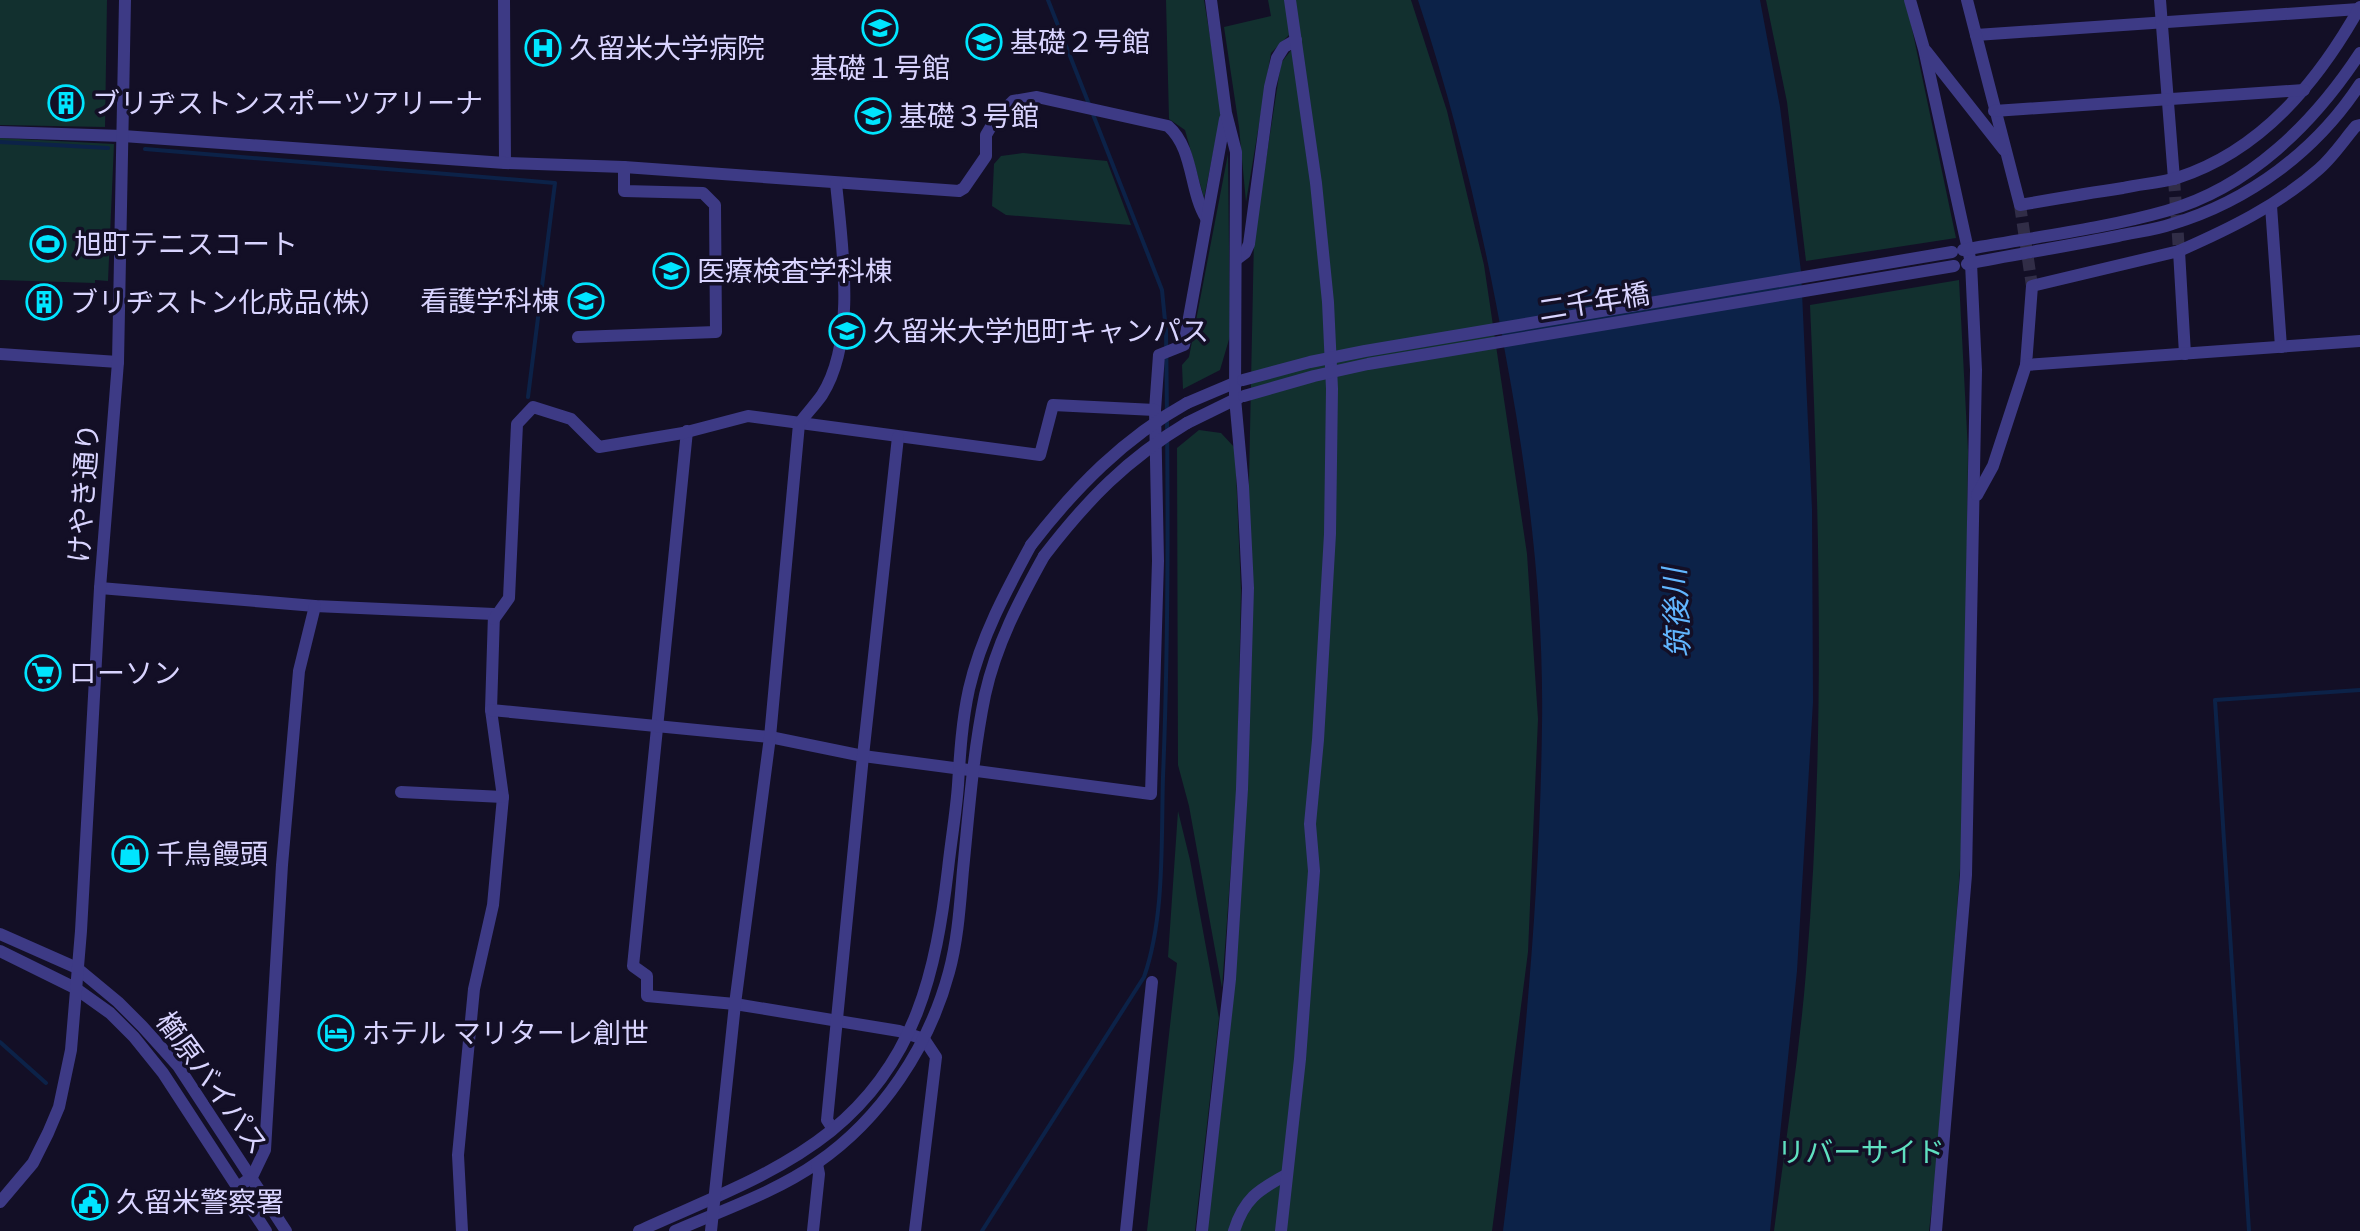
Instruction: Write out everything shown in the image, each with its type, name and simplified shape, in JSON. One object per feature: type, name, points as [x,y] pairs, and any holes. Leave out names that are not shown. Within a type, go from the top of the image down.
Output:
[{"type":"street","name":"けやき通り","points":[[0,1202],[33,1163],[59,1107],[67,1074],[77,968],[100,588],[118,362],[125,0]]},
{"type":"street","points":[[504,0],[505,163]]},
{"type":"street","points":[[1202,1231],[1230,979],[1242,789],[1248,588],[1239,397],[1236,152],[1226,113],[1211,0]]},
{"type":"street","points":[[1281,1231],[1300,1059],[1314,871],[1310,824],[1330,534],[1332,389],[1328,302],[1316,183],[1290,0]]},
{"type":"street","points":[[1907,0],[1924,49],[1971,263],[1976,370],[1966,875],[1936,1231]]},
{"type":"street","points":[[1967,0],[2020,205],[2174,179],[2207,167],[2258,136],[2304,90],[2360,8],[2359,0]]},
{"type":"street","points":[[2160,0],[2174,179]]},
{"type":"street","points":[[1976,35],[2360,8]]},
{"type":"street","points":[[1237,259],[1245,253],[1249,244],[1270,87],[1277,58],[1284,47],[1296,40]]},
{"type":"street","points":[[1924,49],[2007,155]]},
{"type":"street","name":"二千年橋","points":[[639,1231],[768,1171],[810,1147],[857,1108],[877,1085],[910,1034],[932,971],[941,930],[969,688],[983,641],[1031,545],[1055,514],[1119,448],[1153,422],[1187,403],[1239,381],[1310,362],[1952,252],[2167,211],[2238,179],[2290,140],[2333,93],[2360,54]]},
{"type":"street","name":"二千年橋","points":[[675,1231],[817,1164],[870,1117],[907,1067],[924,1039],[949,972],[957,934],[973,771],[986,692],[998,648],[1044,556],[1097,491],[1159,439],[1239,397],[1368,364],[1954,266],[2171,225],[2244,194],[2289,164],[2325,129],[2360,84]]},
{"type":"street","points":[[1994,111],[2304,90]]},
{"type":"street","points":[[0,132],[123,136],[959,191],[986,156],[986,135],[996,118],[1013,101],[1037,97],[1168,126],[1176,132],[1187,159],[1198,206],[1206,218]]},
{"type":"street","points":[[491,710],[770,737],[863,756],[1151,794],[1158,561],[1156,373],[1161,353],[1184,345],[1226,113]]},
{"type":"street","points":[[1975,498],[1993,466],[2026,365],[2032,286],[2179,251],[2236,226],[2271,206],[2321,168],[2360,125]]},
{"type":"street","points":[[578,337],[716,332],[715,205],[703,193],[624,191],[624,167]]},
{"type":"street","points":[[711,1231],[735,1004],[770,737],[799,424],[823,393],[841,344],[845,275],[836,183]]},
{"type":"street","points":[[2271,206],[2281,347]]},
{"type":"street","points":[[2179,251],[2185,354]]},
{"type":"street","points":[[2026,365],[2360,341]]},
{"type":"street","points":[[0,354],[118,362]]},
{"type":"street","points":[[494,619],[509,598],[517,424],[533,407],[571,419],[599,447],[748,416],[1040,455],[1053,405],[1155,410]]},
{"type":"street","points":[[687,431],[633,966],[647,976],[647,996],[735,1004],[924,1039],[936,1057],[915,1231]]},
{"type":"street","points":[[833,1129],[827,1120],[898,437]]},
{"type":"street","points":[[100,588],[315,606],[494,614],[491,710],[503,797],[493,905],[474,989],[458,1155],[462,1231]]},
{"type":"street","points":[[238,1187],[252,1177],[265,1150],[282,865],[299,671],[315,606]]},
{"type":"street","points":[[401,792],[503,797]]},
{"type":"street","name":"櫛原バイパス","points":[[0,934],[77,968],[126,1010],[178,1066],[286,1231]]},
{"type":"street","name":"櫛原バイパス","points":[[0,951],[75,988],[110,1013],[134,1037],[163,1073],[266,1231]]},
{"type":"street","points":[[1126,1231],[1152,982]]},
{"type":"street","points":[[813,1231],[819,1174],[817,1164]]},
{"type":"street","points":[[1234,1231],[1240,1214],[1258,1190],[1286,1175]]},
{"type":"green space","points":[[0,0],[107,0],[105,127],[0,125]]},
{"type":"green space","points":[[1166,0],[1204,0],[1222,109],[1204,198],[1185,130],[1169,119]]},
{"type":"green space","points":[[1268,0],[1286,0],[1291,33],[1271,53],[1246,202],[1239,127],[1224,27],[1271,16]]},
{"type":"green space","points":[[1295,0],[1411,0],[1447,111],[1484,265],[1527,554],[1538,719],[1528,952],[1492,1231],[1201,1231],[1243,773],[1254,237],[1281,63],[1292,49]]},
{"type":"green space","points":[[1766,0],[1906,0],[1956,238],[1806,261],[1787,102]]},
{"type":"green space","points":[[0,138],[114,144],[108,281],[0,280]]},
{"type":"green space","points":[[1023,153],[1107,161],[1131,225],[1006,215],[992,206],[994,164],[1001,156]]},
{"type":"green space","points":[[1228,154],[1230,336],[1220,370],[1183,389],[1182,365],[1189,357]]},
{"type":"green space","name":"リバーサイド","points":[[1959,280],[1968,451],[1964,814],[1941,1128],[1929,1231],[1774,1231],[1803,1004],[1816,805],[1819,638],[1810,305]]},
{"type":"green space","points":[[1199,430],[1221,433],[1235,448],[1241,591],[1237,785],[1222,988],[1189,806],[1178,765],[1177,448]]},
{"type":"green space","points":[[1178,811],[1219,1018],[1195,1231],[1147,1231],[1177,963],[1168,957]]},
{"type":"water","name":"筑後川","points":[[1418,0],[1760,0],[1780,107],[1801,271],[1812,509],[1813,702],[1797,971],[1770,1231],[1503,1231],[1524,1042],[1538,852],[1542,678],[1537,585],[1521,444],[1488,263],[1457,131]]},
{"type":"waterway","points":[[982,1231],[1144,977],[1156,929],[1161,878],[1168,554],[1166,331],[1162,290],[1048,0]]},
{"type":"waterway","points":[[0,142],[108,148]]},
{"type":"waterway","points":[[145,149],[555,183],[528,397]]},
{"type":"waterway","points":[[2249,1231],[2215,700],[2360,690]]},
{"type":"waterway","points":[[0,1042],[46,1083]]},
{"type":"tunnel","points":[[2174,179],[2179,251]]},
{"type":"tunnel","points":[[2020,205],[2032,286]]},
{"type":"place","name":"基礎１号館","points":[[880,28]]},
{"type":"place","name":"基礎２号館","points":[[984,42]]},
{"type":"place","name":"久留米大学病院","points":[[543,48]]},
{"type":"place","name":"ブリヂストンスポーツアリーナ","points":[[66,103]]},
{"type":"place","name":"基礎３号館","points":[[873,116]]},
{"type":"place","name":"旭町テニスコート","points":[[48,244]]},
{"type":"place","name":"医療検査学科棟","points":[[671,271]]},
{"type":"place","name":"看護学科棟","points":[[586,301]]},
{"type":"place","name":"ブリヂストン化成品(株)","points":[[44,302]]},
{"type":"place","name":"久留米大学旭町キャンパス","points":[[847,331]]},
{"type":"place","name":"ローソン","points":[[43,673]]},
{"type":"place","name":"千鳥饅頭","points":[[130,854]]},
{"type":"place","name":"ホテル マリターレ創世","points":[[336,1033]]},
{"type":"place","name":"久留米警察署","points":[[90,1202]]}]
